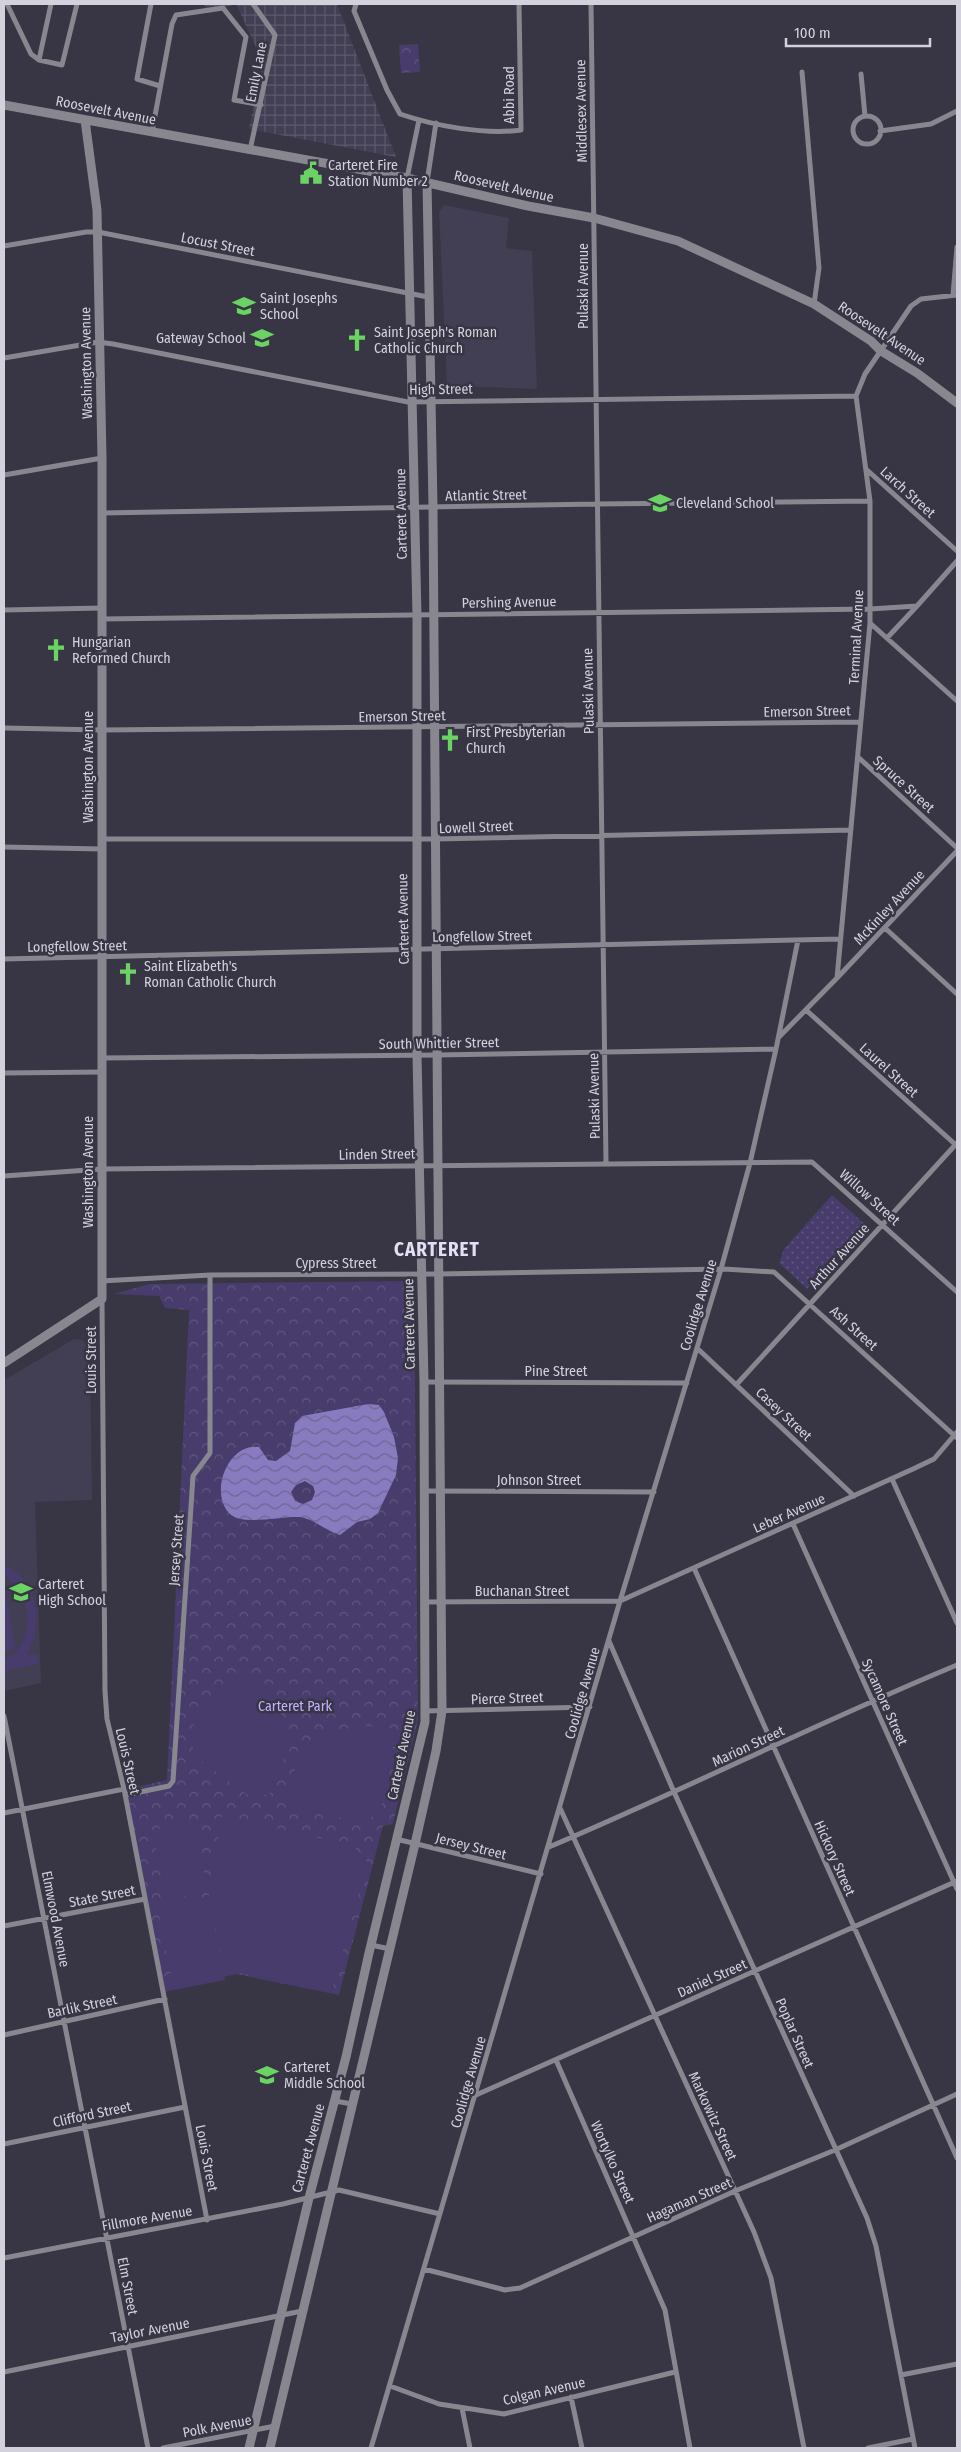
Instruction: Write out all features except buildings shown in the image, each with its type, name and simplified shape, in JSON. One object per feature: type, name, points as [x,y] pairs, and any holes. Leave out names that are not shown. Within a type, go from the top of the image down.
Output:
[{"type":"street","points":[[7,4],[26,45],[39,60],[62,64],[77,4]]},
{"type":"street","points":[[39,60],[51,4]]},
{"type":"street","points":[[151,4],[137,79],[160,86]]},
{"type":"street","name":"Emily Lane","points":[[250,150],[274,35],[253,4]]},
{"type":"street","name":"Abbi Road","points":[[356,4],[354,11],[387,90],[400,114],[419,120],[501,133],[521,130],[518,4]]},
{"type":"street","name":"Middlesex Avenue","points":[[591,4],[594,218]]},
{"type":"street","points":[[152,132],[172,24],[176,15],[223,8],[246,37],[234,100],[260,105]]},
{"type":"street","points":[[802,72],[819,268],[814,304]]},
{"type":"street","points":[[861,74],[865,116]]},
{"type":"street","name":"Roosevelt Avenue","points":[[4,105],[427,182],[528,206],[594,218],[678,240],[814,304],[871,341],[881,351],[918,373],[957,403]]},
{"type":"street","points":[[880,131],[931,124],[957,111]]},
{"type":"street","points":[[865,116],[876,120],[880,131],[874,142],[868,144],[858,141],[853,128],[859,119],[865,116]]},
{"type":"street","name":"Washington Avenue","points":[[85,120],[95,185],[98,232],[98,342],[102,458],[102,1299]]},
{"type":"street","points":[[407,178],[419,120]]},
{"type":"street","points":[[270,2448],[416,1844],[436,1751],[442,1711],[442,1382],[438,1274],[433,507],[427,182],[436,123]]},
{"type":"street","name":"Carteret Avenue","points":[[249,2448],[309,2198],[335,2100],[426,1712],[424,1382],[417,1056],[417,615],[414,402],[407,178]]},
{"type":"street","name":"Pulaski Avenue","points":[[594,218],[606,1163]]},
{"type":"street","name":"Locust Street","points":[[4,246],[86,232],[98,232],[428,297]]},
{"type":"street","points":[[856,396],[861,380],[911,306],[921,299],[955,295],[957,247]]},
{"type":"street","name":"High Street","points":[[4,358],[98,342],[414,402],[595,398],[856,396]]},
{"type":"street","name":"Terminal Avenue","points":[[840,939],[870,623],[870,502],[856,396]]},
{"type":"street","points":[[4,475],[102,458]]},
{"type":"street","name":"Larch Street","points":[[867,470],[957,551]]},
{"type":"street","name":"Atlantic Street","points":[[102,513],[597,504],[870,502]]},
{"type":"street","points":[[887,638],[957,560]]},
{"type":"street","name":"Pershing Avenue","points":[[102,619],[870,609],[917,606]]},
{"type":"street","points":[[4,610],[102,608]]},
{"type":"street","points":[[870,623],[957,701]]},
{"type":"street","name":"Emerson Street","points":[[4,728],[102,730],[861,722]]},
{"type":"street","name":"Spruce Street","points":[[858,757],[957,849]]},
{"type":"street","name":"Lowell Street","points":[[4,847],[851,830]]},
{"type":"street","name":"McKinley Avenue","points":[[779,1037],[885,928],[957,849]]},
{"type":"street","points":[[885,928],[957,994]]},
{"type":"street","name":"McKinley Avenue","points":[[836,978],[840,939]]},
{"type":"street","name":"Longfellow Street","points":[[4,959],[840,939]]},
{"type":"street","name":"Coolidge Avenue","points":[[371,2448],[620,1601],[721,1269],[750,1163],[779,1037],[798,940]]},
{"type":"street","name":"Laurel Street","points":[[806,1010],[957,1145]]},
{"type":"street","name":"South Whittier Street","points":[[102,1058],[417,1056],[604,1050],[776,1049]]},
{"type":"street","points":[[4,1073],[102,1072]]},
{"type":"street","name":"Arthur Avenue","points":[[736,1385],[957,1145]]},
{"type":"street","name":"Linden Street","points":[[4,1176],[102,1169],[750,1163]]},
{"type":"street","name":"Willow Street","points":[[750,1163],[814,1163],[957,1292]]},
{"type":"street","name":"Cypress Street","points":[[101,1282],[210,1275],[438,1274],[721,1269]]},
{"type":"street","name":"Ash Street","points":[[721,1269],[774,1272],[956,1435]]},
{"type":"street","name":"Jersey Street","points":[[4,1813],[169,1786],[173,1781],[193,1476],[210,1453],[210,1275]]},
{"type":"street","points":[[4,1363],[102,1299]]},
{"type":"street","name":"Louis Street","points":[[102,1299],[105,1691],[107,1718],[124,1792],[207,2220]]},
{"type":"street","name":"Casey Street","points":[[697,1348],[854,1496]]},
{"type":"street","name":"Pine Street","points":[[424,1382],[687,1383]]},
{"type":"street","name":"Leber Avenue","points":[[620,1601],[934,1459],[956,1435]]},
{"type":"street","points":[[892,1479],[957,1623]]},
{"type":"street","name":"Johnson Street","points":[[424,1491],[654,1492]]},
{"type":"street","name":"Sycamore Street","points":[[793,1524],[956,1882],[957,1889]]},
{"type":"street","name":"Hickory Street","points":[[694,1568],[957,2158]]},
{"type":"street","name":"Buchanan Street","points":[[424,1602],[620,1601]]},
{"type":"street","name":"Poplar Street","points":[[609,1641],[674,1792],[867,2218],[876,2246],[915,2448]]},
{"type":"street","name":"Marion Street","points":[[549,1847],[773,1747],[872,1700],[957,1665]]},
{"type":"street","name":"Pierce Street","points":[[426,1712],[590,1707]]},
{"type":"street","name":"Elmwood Avenue","points":[[4,1716],[85,2127]]},
{"type":"street","name":"Markowitz Street","points":[[560,1807],[736,2191],[771,2278],[804,2448]]},
{"type":"street","name":"Jersey Street","points":[[396,1839],[541,1874]]},
{"type":"street","name":"Daniel Street","points":[[476,2095],[755,1972],[853,1926],[956,1882]]},
{"type":"street","name":"State Street","points":[[4,1926],[145,1899]]},
{"type":"street","points":[[371,1945],[390,1949]]},
{"type":"street","name":"Barlik Street","points":[[4,2035],[165,1999]]},
{"type":"street","name":"Wortylko Street","points":[[556,2060],[666,2310],[675,2372],[690,2448]]},
{"type":"street","name":"Hagaman Street","points":[[424,2269],[505,2290],[520,2288],[736,2191],[835,2150],[957,2094]]},
{"type":"street","points":[[335,2100],[352,2104]]},
{"type":"street","name":"Clifford Street","points":[[4,2144],[185,2107]]},
{"type":"street","name":"Elm Street","points":[[85,2127],[148,2448]]},
{"type":"street","name":"Fillmore Avenue","points":[[4,2258],[106,2236],[207,2220],[339,2190],[440,2214]]},
{"type":"street","name":"Taylor Avenue","points":[[4,2372],[302,2311]]},
{"type":"street","points":[[901,2375],[957,2364]]},
{"type":"street","name":"Colgan Avenue","points":[[390,2386],[439,2404],[504,2414],[675,2372]]},
{"type":"street","points":[[572,2397],[582,2448]]},
{"type":"street","points":[[462,2408],[470,2448]]},
{"type":"street","name":"Polk Avenue","points":[[162,2448],[276,2426]]},
{"type":"street","points":[[868,2448],[913,2439]]},
{"type":"shaded area","points":[[204,4],[236,4],[209,13]]},
{"type":"shaded area","points":[[236,4],[337,4],[396,157],[249,129],[262,60]]},
{"type":"shaded area","points":[[444,205],[509,218],[506,248],[532,251],[537,389],[447,386],[439,212]]},
{"type":"shaded area","name":"Carteret High School","points":[[74,1339],[83,1340],[90,1350],[92,1500],[35,1502],[41,1683],[4,1691],[4,1380]]},
{"type":"green space","points":[[418,44],[420,72],[401,73],[399,45]]},
{"type":"green space","points":[[832,1195],[867,1226],[807,1289],[779,1263],[784,1249]]},
{"type":"green space","name":"Carteret Park","points":[[414,1281],[418,1720],[393,1824],[383,1826],[339,1995],[236,1974],[165,1992],[123,1790],[167,1780],[189,1310],[165,1308],[159,1296],[114,1294],[149,1284]]},
{"type":"green space","points":[[4,1565],[16,1572],[25,1581],[31,1592],[37,1617],[36,1630],[26,1655],[37,1654],[39,1664],[4,1671],[4,1659],[15,1652],[22,1643],[27,1619],[21,1594],[14,1584],[4,1576]]},
{"type":"green space","points":[[4,1583],[16,1649],[4,1652]]},
{"type":"green space","points":[[247,1669],[261,1682],[280,1710],[286,1741],[284,1758],[272,1792],[253,1799],[195,1756],[189,1731],[216,1697]]},
{"type":"green space","points":[[360,1726],[386,1727],[396,1730],[381,1810],[364,1823],[284,1804],[293,1774],[308,1751],[330,1735]]},
{"type":"green space","points":[[222,1816],[354,1846],[367,1862],[331,1993],[224,1969],[209,1896]]},
{"type":"green space","points":[[194,1822],[208,1892],[166,1900],[152,1830]]},
{"type":"green space","points":[[209,1896],[225,1980],[174,1990],[157,1906]]},
{"type":"water","points":[[368,1404],[379,1405],[384,1412],[394,1437],[398,1458],[396,1475],[378,1513],[370,1519],[357,1522],[340,1535],[314,1522],[298,1517],[262,1520],[236,1518],[230,1514],[224,1505],[221,1494],[222,1482],[225,1470],[231,1460],[239,1452],[248,1448],[259,1447],[268,1460],[276,1461],[290,1451],[295,1423],[302,1416]],"holes":[[[305,1481],[313,1486],[315,1492],[312,1500],[303,1504],[295,1501],[291,1492],[296,1485]]]},
{"type":"place","name":"Carteret Fire Station Number 2","points":[[311,173]]},
{"type":"place","name":"Saint Josephs School","points":[[244,306]]},
{"type":"place","name":"Gateway School","points":[[262,338]]},
{"type":"place","name":"Saint Joseph's Roman Catholic Church","points":[[357,340]]},
{"type":"place","name":"Cleveland School","points":[[660,503]]},
{"type":"place","name":"Hungarian Reformed Church","points":[[56,650]]},
{"type":"place","name":"First Presbyterian Church","points":[[450,740]]},
{"type":"place","name":"Saint Elizabeth's Roman Catholic Church","points":[[128,974]]},
{"type":"place","name":"Carteret High School","points":[[21,1592]]},
{"type":"place","name":"Carteret Middle School","points":[[267,2075]]},
{"type":"district","name":"CARTERET","points":[[437,1249]]}]
